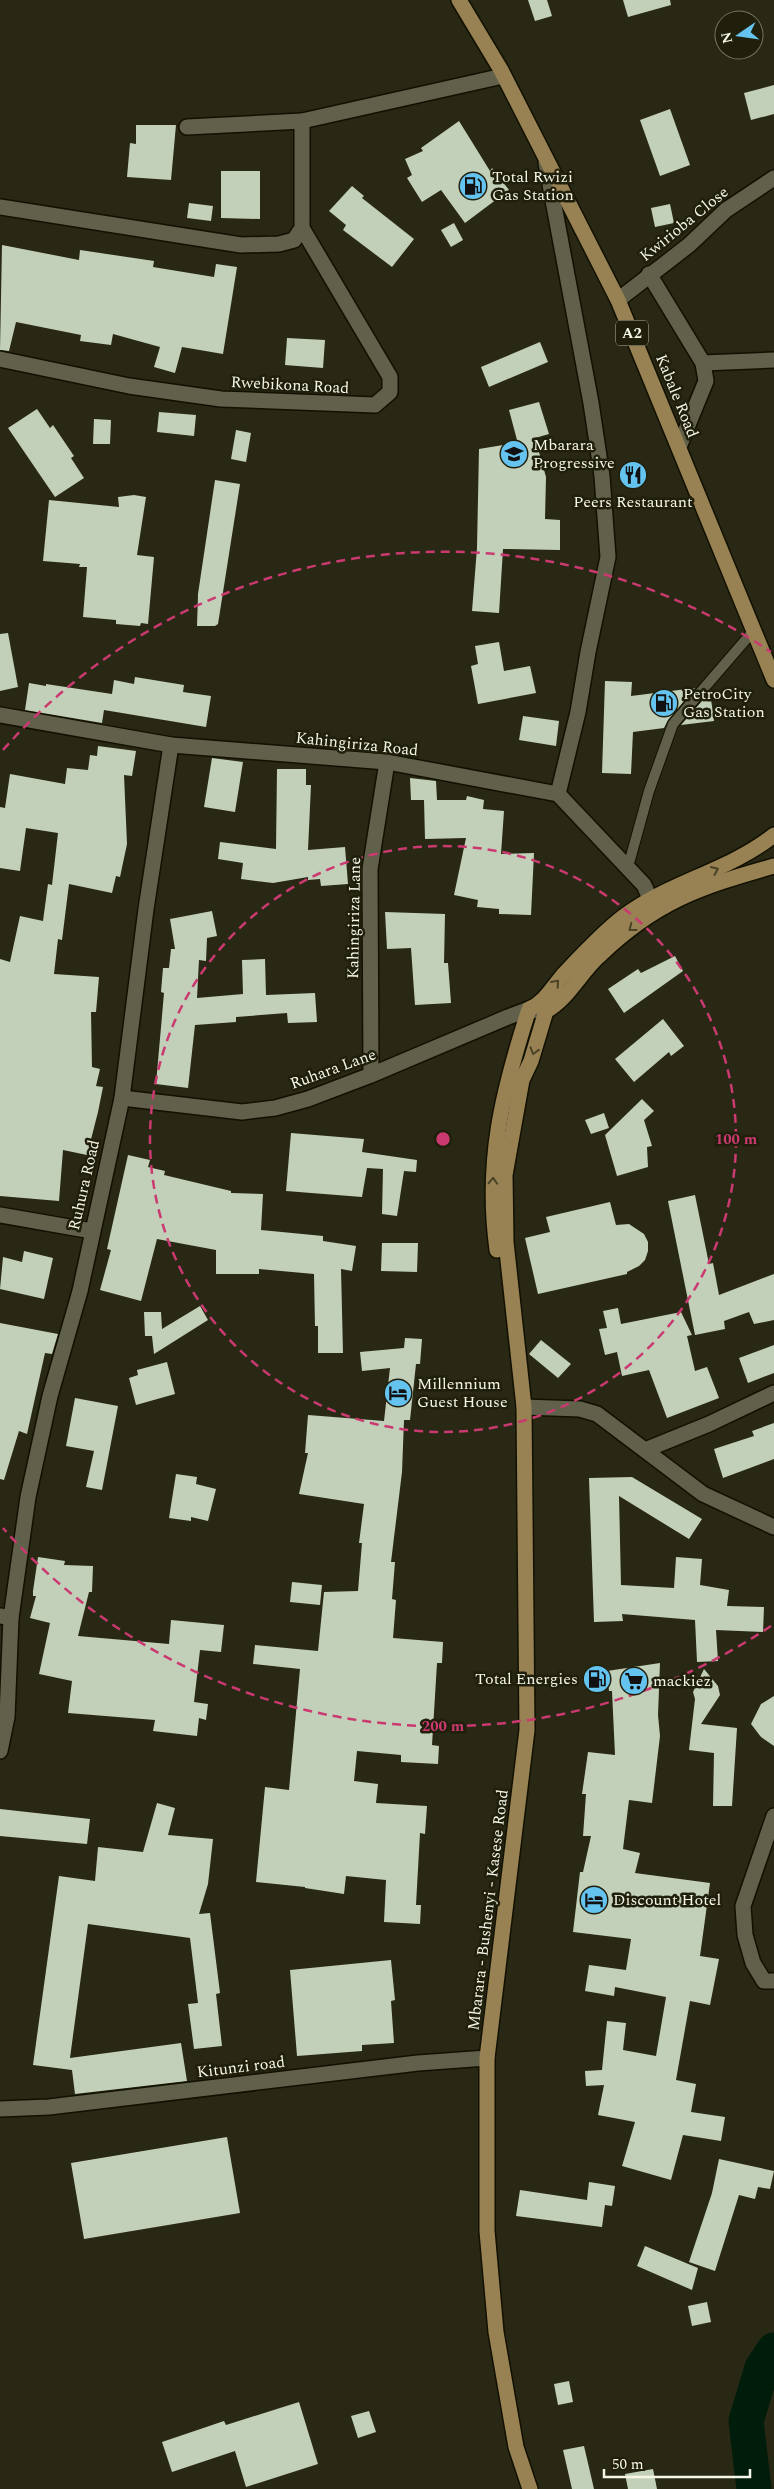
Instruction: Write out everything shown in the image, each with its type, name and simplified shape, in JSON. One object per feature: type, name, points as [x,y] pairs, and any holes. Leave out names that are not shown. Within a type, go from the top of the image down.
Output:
[{"type":"main road","name":"Kabale Road","points":[[459,0],[503,76],[543,151],[618,300],[755,629],[774,680]]},
{"type":"main road","points":[[546,1011],[557,1005],[598,957],[653,905],[745,856],[774,835]]},
{"type":"main road","points":[[529,1010],[540,1005],[567,971],[624,916],[704,887],[771,868]]},
{"type":"main road","name":"Mbarara - Bushenyi - Kasese Road","points":[[514,1332],[500,1269],[492,1189],[495,1144],[502,1098],[529,1010]]},
{"type":"main road","name":"Mbarara - Bushenyi - Kasese Road","points":[[530,2489],[516,2447],[496,2332],[487,2231],[487,2058],[527,1730],[524,1407],[514,1332],[506,1242],[505,1175],[522,1080],[531,1061],[546,1011]]},
{"type":"street","points":[[187,127],[302,121],[503,76]]},
{"type":"street","points":[[0,207],[241,245],[279,244],[294,240],[302,228],[302,121]]},
{"type":"street","points":[[543,151],[591,403],[602,476],[608,557],[588,652],[578,712],[558,794],[644,885],[653,905]]},
{"type":"street","name":"Kwirioba Close","points":[[618,300],[649,274],[689,245],[726,210],[774,178]]},
{"type":"street","name":"Rwebikona Road","points":[[0,359],[129,386],[221,399],[375,405],[390,392],[390,377],[302,228]]},
{"type":"street","points":[[649,274],[703,363],[706,381],[679,447]]},
{"type":"street","points":[[703,363],[774,360]]},
{"type":"street","name":"Kahingiriza Road","points":[[0,715],[171,745],[387,762],[558,794]]},
{"type":"street","name":"Ruhura Road","points":[[0,1751],[7,1717],[5,1617],[50,1396],[80,1290],[122,1098],[146,910],[171,745]]},
{"type":"street","name":"Kahingiriza Lane","points":[[371,1075],[370,869],[387,762]]},
{"type":"street","name":"Ruhara Lane","points":[[122,1098],[242,1112],[274,1108],[308,1099],[371,1075],[529,1010],[546,1011]]},
{"type":"street","points":[[0,1215],[92,1231]]},
{"type":"street","points":[[645,1450],[709,1424],[774,1393]]},
{"type":"street","points":[[524,1407],[580,1409],[597,1414],[703,1494],[774,1527]]},
{"type":"street","points":[[774,1816],[743,1906],[745,1935],[753,1963],[764,1981],[774,1981]]},
{"type":"street","name":"Kitunzi road","points":[[0,2109],[49,2107],[418,2063],[487,2058]]},
{"type":"lane","points":[[628,867],[649,791],[672,724],[755,629]]},
{"type":"building","points":[[528,0],[547,0],[552,16],[535,21]]},
{"type":"building","points":[[623,0],[670,0],[671,5],[628,17]]},
{"type":"building","points":[[774,85],[774,114],[751,120],[744,93]]},
{"type":"building","points":[[670,109],[690,165],[660,176],[640,120]]},
{"type":"building","points":[[459,121],[490,171],[492,168],[509,190],[465,223],[441,190],[422,202],[407,178],[412,175],[405,159],[423,151],[421,148]]},
{"type":"building","points":[[136,125],[176,125],[171,180],[127,177],[130,143],[136,144]]},
{"type":"building","points":[[221,171],[260,171],[260,219],[221,218]]},
{"type":"building","points":[[352,186],[364,196],[362,198],[414,239],[392,267],[343,230],[346,225],[329,211]]},
{"type":"building","points":[[189,203],[213,206],[211,221],[187,218]]},
{"type":"building","points":[[670,204],[674,223],[655,227],[651,208]]},
{"type":"building","points":[[454,223],[463,240],[451,247],[441,230]]},
{"type":"building","points":[[2,245],[79,260],[80,250],[154,261],[153,267],[214,277],[216,264],[237,267],[223,354],[182,347],[175,373],[154,367],[160,347],[113,334],[111,345],[80,341],[81,335],[16,322],[9,351],[0,350]]},
{"type":"building","points":[[287,338],[325,340],[323,368],[285,365]]},
{"type":"building","points":[[540,342],[548,362],[489,387],[481,367]]},
{"type":"building","points":[[539,402],[549,434],[535,438],[546,477],[545,519],[560,520],[560,550],[503,549],[499,613],[472,611],[477,548],[479,449],[509,444],[517,440],[509,410]]},
{"type":"building","points":[[37,409],[50,428],[53,425],[74,456],[71,458],[84,478],[55,497],[8,428]]},
{"type":"building","points":[[159,412],[196,415],[194,436],[157,432]]},
{"type":"building","points":[[94,419],[111,420],[110,444],[93,444]]},
{"type":"building","points":[[236,430],[251,433],[246,462],[231,459]]},
{"type":"building","points":[[215,480],[240,484],[218,624],[215,626],[197,626],[198,594]]},
{"type":"building","points":[[134,495],[146,497],[137,555],[154,557],[148,624],[141,623],[140,626],[116,624],[116,620],[83,617],[87,567],[79,567],[80,564],[43,561],[49,500],[119,507],[118,497]]},
{"type":"building","points":[[8,633],[18,687],[0,691],[0,634]]},
{"type":"building","points":[[499,642],[504,671],[530,666],[536,693],[478,704],[471,666],[478,664],[475,646]]},
{"type":"building","points":[[135,677],[184,685],[183,692],[211,696],[206,727],[104,710],[102,723],[25,710],[29,683],[112,694],[114,680],[134,684]]},
{"type":"building","points":[[605,681],[632,682],[631,696],[695,688],[668,720],[664,728],[633,732],[631,774],[602,773]]},
{"type":"building","points":[[710,692],[714,721],[681,725]]},
{"type":"building","points":[[523,716],[559,721],[556,746],[519,740]]},
{"type":"building","points":[[98,746],[136,751],[132,776],[124,775],[127,844],[120,877],[116,876],[112,893],[69,884],[62,940],[58,939],[54,974],[99,977],[96,1012],[91,1012],[92,1067],[100,1069],[96,1086],[103,1087],[98,1112],[87,1155],[63,1150],[59,1201],[0,1196],[0,959],[10,962],[20,916],[43,921],[48,884],[52,885],[58,833],[26,828],[20,871],[0,868],[0,807],[5,808],[10,774],[65,784],[67,768],[88,770],[90,755],[97,756]]},
{"type":"building","points":[[212,758],[243,762],[235,812],[204,807]]},
{"type":"building","points":[[277,769],[306,769],[306,785],[311,785],[308,850],[345,847],[348,884],[321,886],[320,879],[308,880],[308,877],[273,883],[241,879],[243,863],[218,859],[220,842],[276,849]]},
{"type":"building","points":[[410,778],[436,781],[437,800],[466,800],[467,796],[484,800],[483,809],[504,811],[501,854],[534,853],[531,915],[499,914],[499,909],[477,907],[478,900],[454,895],[466,838],[425,839],[424,800],[411,800]]},
{"type":"building","points":[[212,911],[217,936],[207,938],[206,961],[199,960],[197,998],[243,994],[242,960],[265,959],[266,995],[315,993],[317,1022],[288,1023],[287,1013],[236,1017],[236,1022],[195,1025],[188,1088],[156,1084],[164,993],[161,992],[163,968],[169,968],[171,949],[175,949],[170,919]]},
{"type":"building","points":[[385,912],[445,914],[444,963],[448,963],[451,1003],[415,1005],[411,948],[387,949]]},
{"type":"building","points":[[675,956],[683,971],[624,1013],[608,989],[638,969],[641,973]]},
{"type":"building","points":[[663,1019],[684,1046],[671,1056],[669,1052],[634,1082],[615,1059]]},
{"type":"building","points":[[642,1099],[654,1111],[644,1120],[652,1146],[647,1147],[648,1167],[617,1176],[605,1135]]},
{"type":"building","points":[[604,1113],[609,1128],[591,1134],[585,1120]]},
{"type":"building","points":[[291,1133],[364,1139],[362,1152],[417,1160],[416,1172],[404,1171],[397,1216],[382,1214],[383,1169],[367,1168],[362,1197],[286,1191]]},
{"type":"building","points":[[128,1155],[150,1160],[148,1167],[165,1171],[164,1175],[231,1191],[231,1193],[263,1194],[261,1230],[323,1236],[323,1241],[356,1246],[352,1271],[341,1269],[343,1353],[318,1353],[318,1326],[315,1326],[314,1274],[259,1269],[259,1274],[216,1274],[216,1250],[157,1239],[141,1301],[100,1290],[111,1250],[107,1249]]},
{"type":"building","points":[[695,1195],[709,1264],[713,1263],[719,1295],[774,1274],[774,1320],[754,1324],[749,1312],[724,1321],[725,1329],[695,1335],[668,1201]]},
{"type":"building","points":[[610,1202],[616,1225],[629,1224],[644,1234],[648,1242],[645,1260],[639,1266],[627,1272],[627,1274],[538,1294],[525,1238],[550,1232],[546,1217]]},
{"type":"building","points":[[382,1243],[418,1243],[417,1272],[381,1271]]},
{"type":"building","points":[[24,1251],[53,1258],[44,1299],[0,1289],[3,1257],[22,1262]]},
{"type":"building","points":[[200,1306],[208,1320],[154,1354],[152,1336],[145,1336],[144,1312],[161,1312],[162,1329]]},
{"type":"building","points":[[618,1308],[621,1324],[681,1312],[692,1335],[687,1336],[695,1371],[707,1367],[719,1398],[667,1418],[649,1370],[622,1376],[617,1352],[605,1355],[599,1329],[607,1328],[603,1311]]},
{"type":"building","points":[[0,1323],[58,1334],[52,1354],[45,1353],[27,1434],[19,1431],[4,1480],[0,1479]]},
{"type":"building","points":[[405,1338],[422,1339],[420,1364],[416,1364],[410,1420],[404,1420],[402,1472],[391,1562],[395,1562],[392,1599],[396,1600],[393,1638],[443,1642],[442,1663],[437,1663],[432,1745],[439,1746],[438,1764],[401,1762],[401,1755],[357,1751],[354,1781],[378,1784],[376,1803],[427,1806],[425,1834],[420,1833],[416,1905],[421,1905],[420,1924],[384,1922],[386,1880],[346,1876],[344,1894],[305,1887],[256,1882],[265,1787],[289,1790],[300,1669],[253,1664],[255,1645],[318,1651],[324,1592],[358,1591],[362,1543],[359,1543],[364,1504],[299,1494],[308,1453],[305,1453],[308,1415],[384,1421],[390,1368],[362,1371],[360,1352],[404,1348]]},
{"type":"building","points":[[541,1340],[571,1364],[558,1378],[529,1354]]},
{"type":"building","points":[[774,1345],[774,1373],[748,1383],[739,1358]]},
{"type":"building","points":[[167,1362],[175,1394],[136,1405],[129,1378],[138,1375],[137,1370]]},
{"type":"building","points":[[75,1398],[118,1406],[102,1490],[86,1487],[94,1451],[66,1446]]},
{"type":"building","points":[[774,1423],[774,1459],[723,1478],[714,1449],[754,1436],[752,1431]]},
{"type":"building","points":[[176,1474],[197,1477],[196,1484],[216,1489],[208,1521],[191,1517],[191,1521],[169,1518]]},
{"type":"building","points":[[632,1477],[702,1519],[689,1539],[619,1496],[621,1585],[674,1588],[676,1557],[702,1559],[700,1585],[729,1590],[727,1606],[764,1607],[763,1632],[716,1630],[718,1661],[697,1662],[695,1620],[622,1614],[623,1621],[594,1622],[589,1478]]},
{"type":"building","points":[[38,1557],[65,1561],[64,1565],[93,1566],[92,1592],[89,1592],[78,1636],[169,1644],[171,1620],[224,1625],[221,1652],[200,1650],[194,1702],[208,1704],[206,1720],[199,1718],[197,1736],[153,1731],[155,1720],[68,1713],[72,1681],[39,1674],[50,1623],[30,1618],[36,1596],[33,1596],[33,1591]]},
{"type":"building","points":[[292,1582],[322,1585],[320,1605],[290,1602]]},
{"type":"building","points":[[660,1663],[658,1715],[660,1736],[652,1803],[629,1800],[623,1849],[640,1853],[635,1873],[710,1883],[700,1956],[719,1959],[710,2005],[690,2001],[676,2080],[696,2084],[691,2112],[725,2117],[721,2141],[683,2135],[671,2180],[622,2166],[635,2122],[598,2115],[604,2085],[586,2086],[585,2071],[602,2070],[607,2021],[626,2023],[623,2050],[656,2056],[666,1997],[615,1987],[614,1996],[585,1991],[589,1965],[626,1970],[631,1939],[573,1932],[580,1872],[583,1872],[591,1836],[583,1836],[586,1794],[582,1794],[588,1752],[615,1755],[612,1691],[609,1691],[607,1671]]},
{"type":"building","points":[[704,1669],[718,1686],[720,1695],[701,1724],[737,1728],[732,1806],[713,1806],[714,1753],[689,1750],[695,1699],[693,1692]]},
{"type":"building","points":[[774,1696],[774,1746],[761,1737],[751,1724],[761,1704]]},
{"type":"building","points":[[157,1803],[175,1808],[168,1835],[213,1839],[208,1884],[199,1914],[210,1913],[220,1993],[216,1994],[222,2046],[194,2049],[188,2004],[198,2003],[190,1938],[88,1924],[70,2058],[181,2043],[187,2081],[75,2094],[72,2070],[33,2065],[59,1876],[95,1881],[98,1847],[143,1852]]},
{"type":"building","points":[[0,1809],[90,1819],[87,1844],[0,1836]]},
{"type":"building","points":[[391,1960],[395,2000],[391,2001],[394,2043],[362,2045],[362,2051],[297,2056],[290,1970]]},
{"type":"building","points":[[227,2137],[240,2213],[84,2239],[71,2163]]},
{"type":"building","points":[[719,2159],[774,2171],[770,2189],[758,2187],[755,2199],[739,2195],[715,2271],[689,2262],[712,2193]]},
{"type":"building","points":[[589,2182],[615,2186],[612,2206],[605,2205],[602,2227],[516,2216],[520,2190],[587,2200]]},
{"type":"building","points":[[645,2246],[698,2268],[692,2290],[637,2266]]},
{"type":"building","points":[[707,2302],[711,2322],[692,2326],[688,2306]]},
{"type":"building","points":[[569,2381],[573,2402],[558,2405],[554,2384]]},
{"type":"building","points":[[299,2402],[318,2464],[246,2487],[235,2451],[172,2472],[162,2442],[224,2421],[226,2425]]},
{"type":"building","points":[[369,2411],[376,2432],[358,2438],[351,2416]]},
{"type":"building","points":[[584,2446],[594,2489],[572,2489],[563,2450]]},
{"type":"building","points":[[653,2469],[657,2489],[628,2489],[625,2474]]},
{"type":"waterway","points":[[754,2489],[746,2421],[762,2368],[774,2350]]},
{"type":"place","name":"Total Rwizi Gas Station","points":[[473,186]]},
{"type":"place","name":"Mbarara Progressive","points":[[514,454]]},
{"type":"place","name":"Peers Restaurant","points":[[633,475]]},
{"type":"place","name":"PetroCity Gas Station","points":[[664,703]]},
{"type":"place","name":"Millennium Guest House","points":[[398,1393]]},
{"type":"place","name":"Total Energies","points":[[597,1679]]},
{"type":"place","name":"mackiez","points":[[634,1681]]},
{"type":"place","name":"Discount Hotel","points":[[594,1900]]}]
